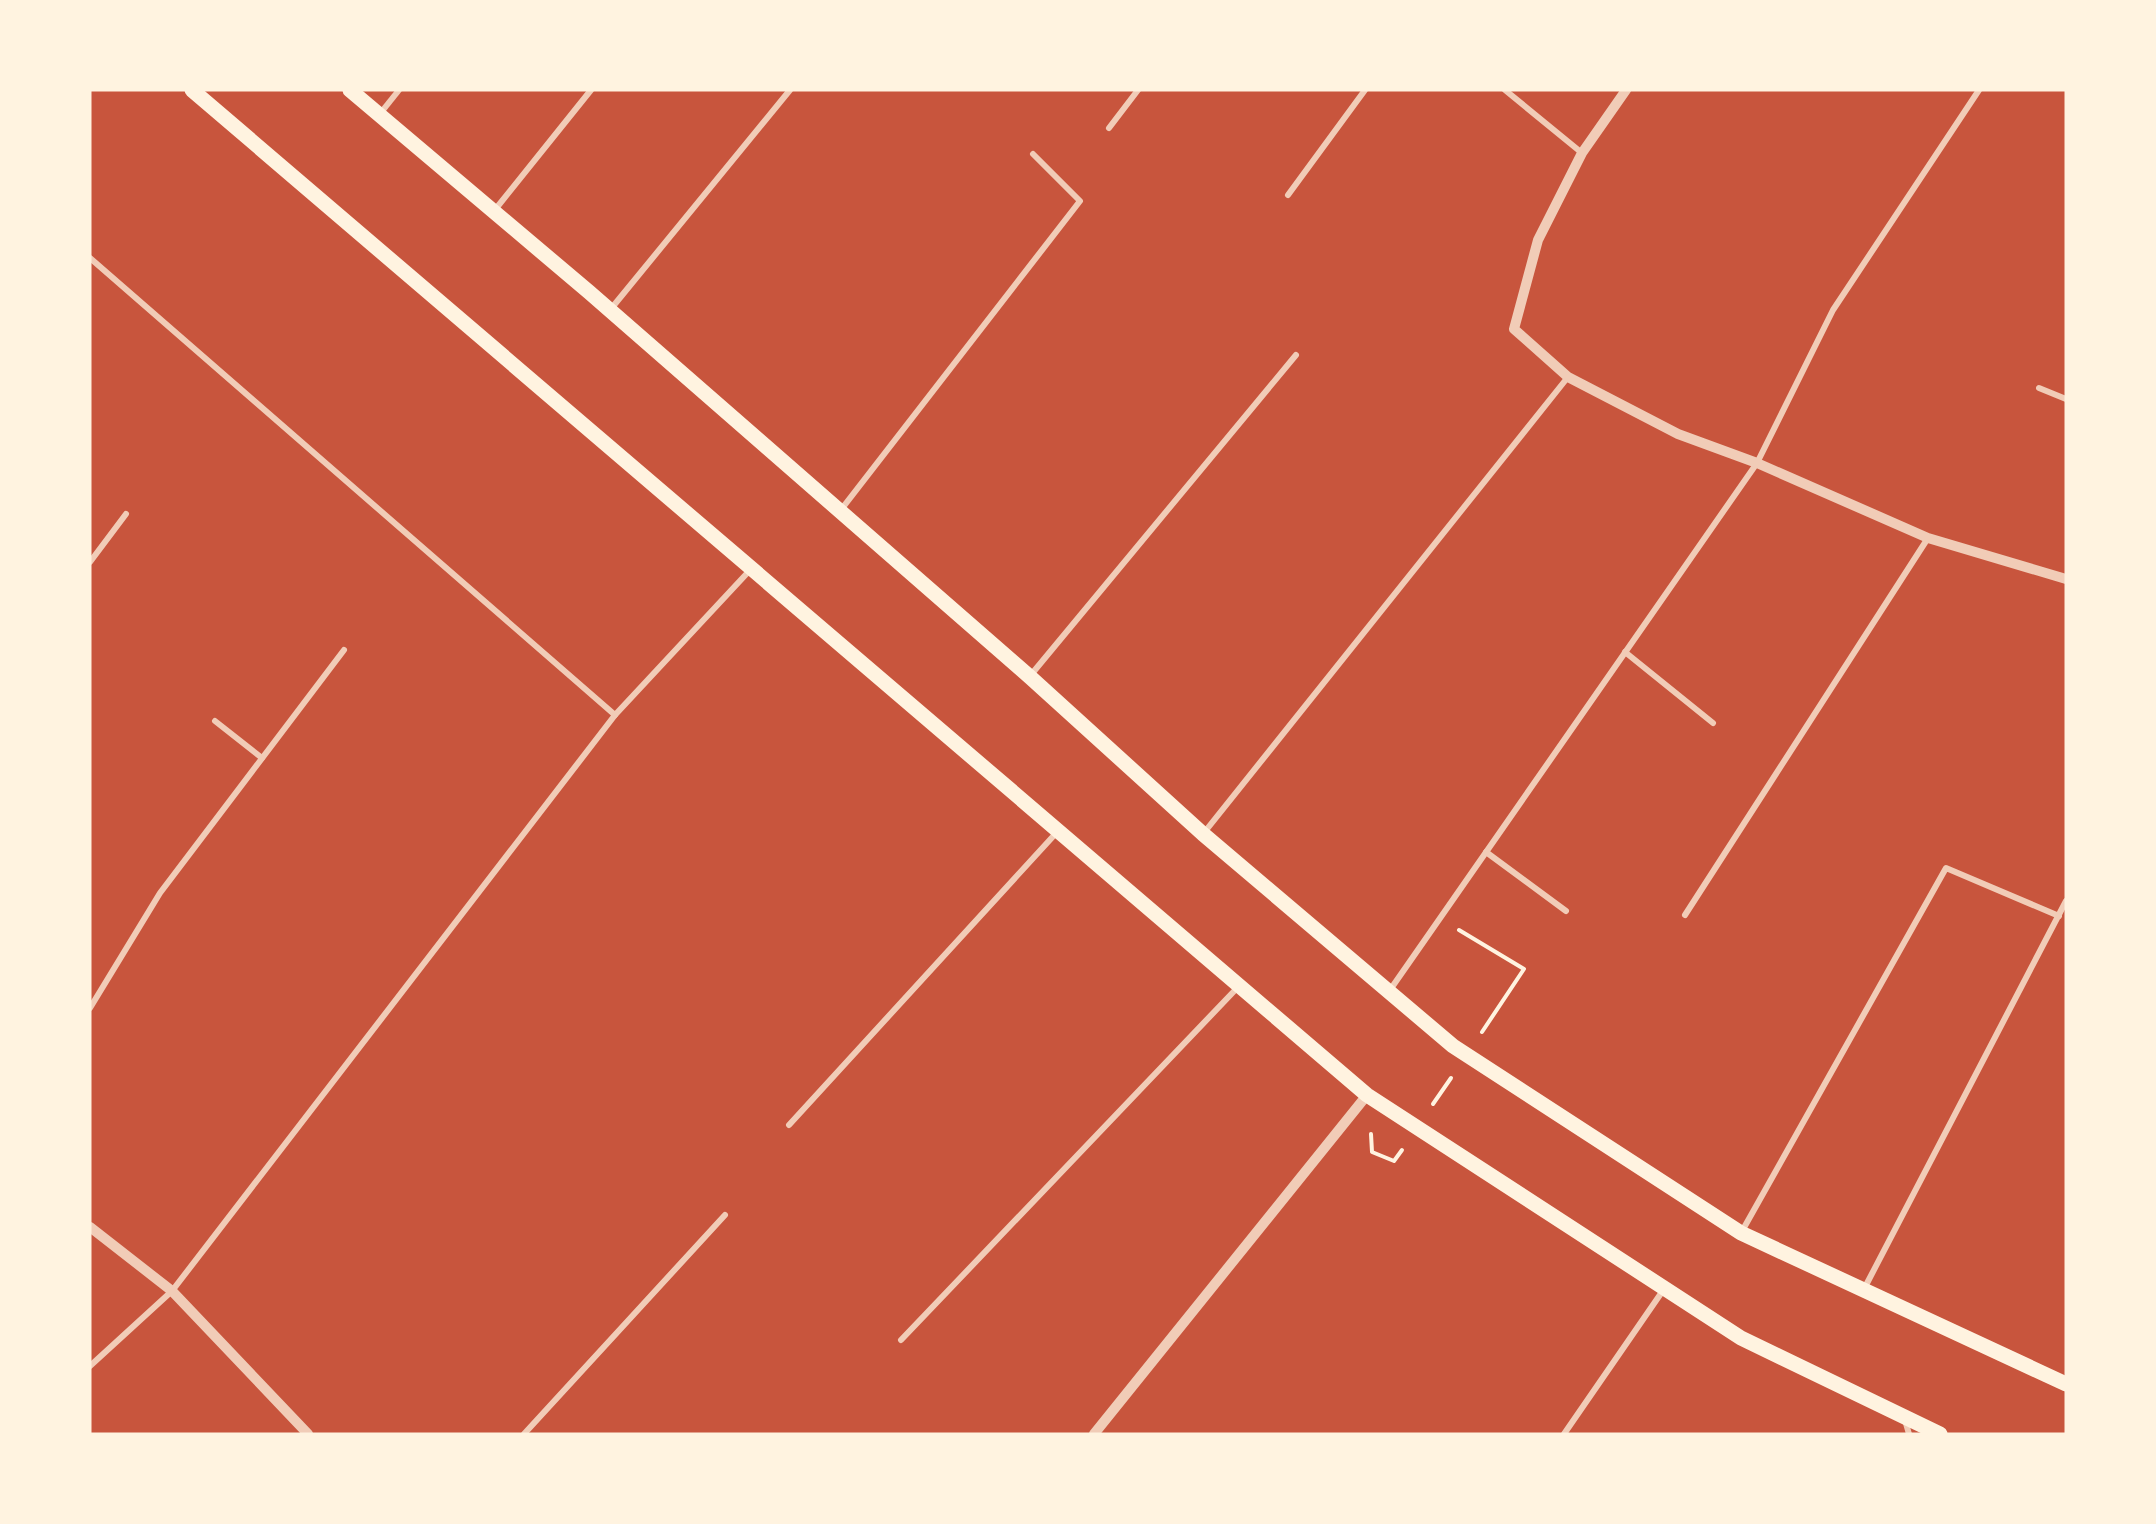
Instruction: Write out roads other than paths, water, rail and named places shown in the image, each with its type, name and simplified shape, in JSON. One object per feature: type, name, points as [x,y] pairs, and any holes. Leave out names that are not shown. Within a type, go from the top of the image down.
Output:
[{"type":"main road","points":[[192,90],[1367,1095],[1741,1338],[1940,1434]]},
{"type":"main road","points":[[350,90],[840,511],[1030,677],[1203,834],[1390,990],[1453,1046],[1741,1233],[1862,1292],[2066,1384]]},
{"type":"street","points":[[379,115],[399,90]]},
{"type":"street","points":[[493,212],[591,90]]},
{"type":"street","points":[[609,311],[790,90]]},
{"type":"street","points":[[1109,128],[1138,90]]},
{"type":"street","points":[[1288,195],[1365,90]]},
{"type":"street","points":[[1505,90],[1582,153]]},
{"type":"street","points":[[1626,90],[1582,153],[1538,240],[1514,329],[1568,377],[1678,434],[1757,463],[1928,538],[2066,579]]},
{"type":"street","points":[[1390,990],[1757,463],[1833,310],[1979,90]]},
{"type":"street","points":[[840,511],[1080,201],[1033,154]]},
{"type":"street","points":[[90,258],[615,715]]},
{"type":"street","points":[[1030,677],[1296,356]]},
{"type":"street","points":[[1203,834],[1568,377]]},
{"type":"street","points":[[2039,388],[2066,399]]},
{"type":"street","points":[[90,562],[126,514]]},
{"type":"street","points":[[1685,915],[1928,538]]},
{"type":"street","points":[[90,1366],[172,1291],[615,715],[752,569]]},
{"type":"street","points":[[90,1008],[160,893],[344,650]]},
{"type":"street","points":[[1625,652],[1713,723]]},
{"type":"street","points":[[215,721],[262,758]]},
{"type":"street","points":[[789,1125],[1058,830]]},
{"type":"street","points":[[1486,852],[1566,911]]},
{"type":"street","points":[[1741,1233],[1946,868],[2060,916]]},
{"type":"street","points":[[1862,1292],[2066,901]]},
{"type":"street","points":[[902,1340],[1240,986]]},
{"type":"street","points":[[1094,1434],[1367,1095]]},
{"type":"street","points":[[524,1434],[725,1215]]},
{"type":"street","points":[[90,1227],[172,1291],[308,1434]]},
{"type":"street","points":[[1564,1434],[1664,1290]]},
{"type":"street","points":[[1905,1417],[1909,1434]]}]
